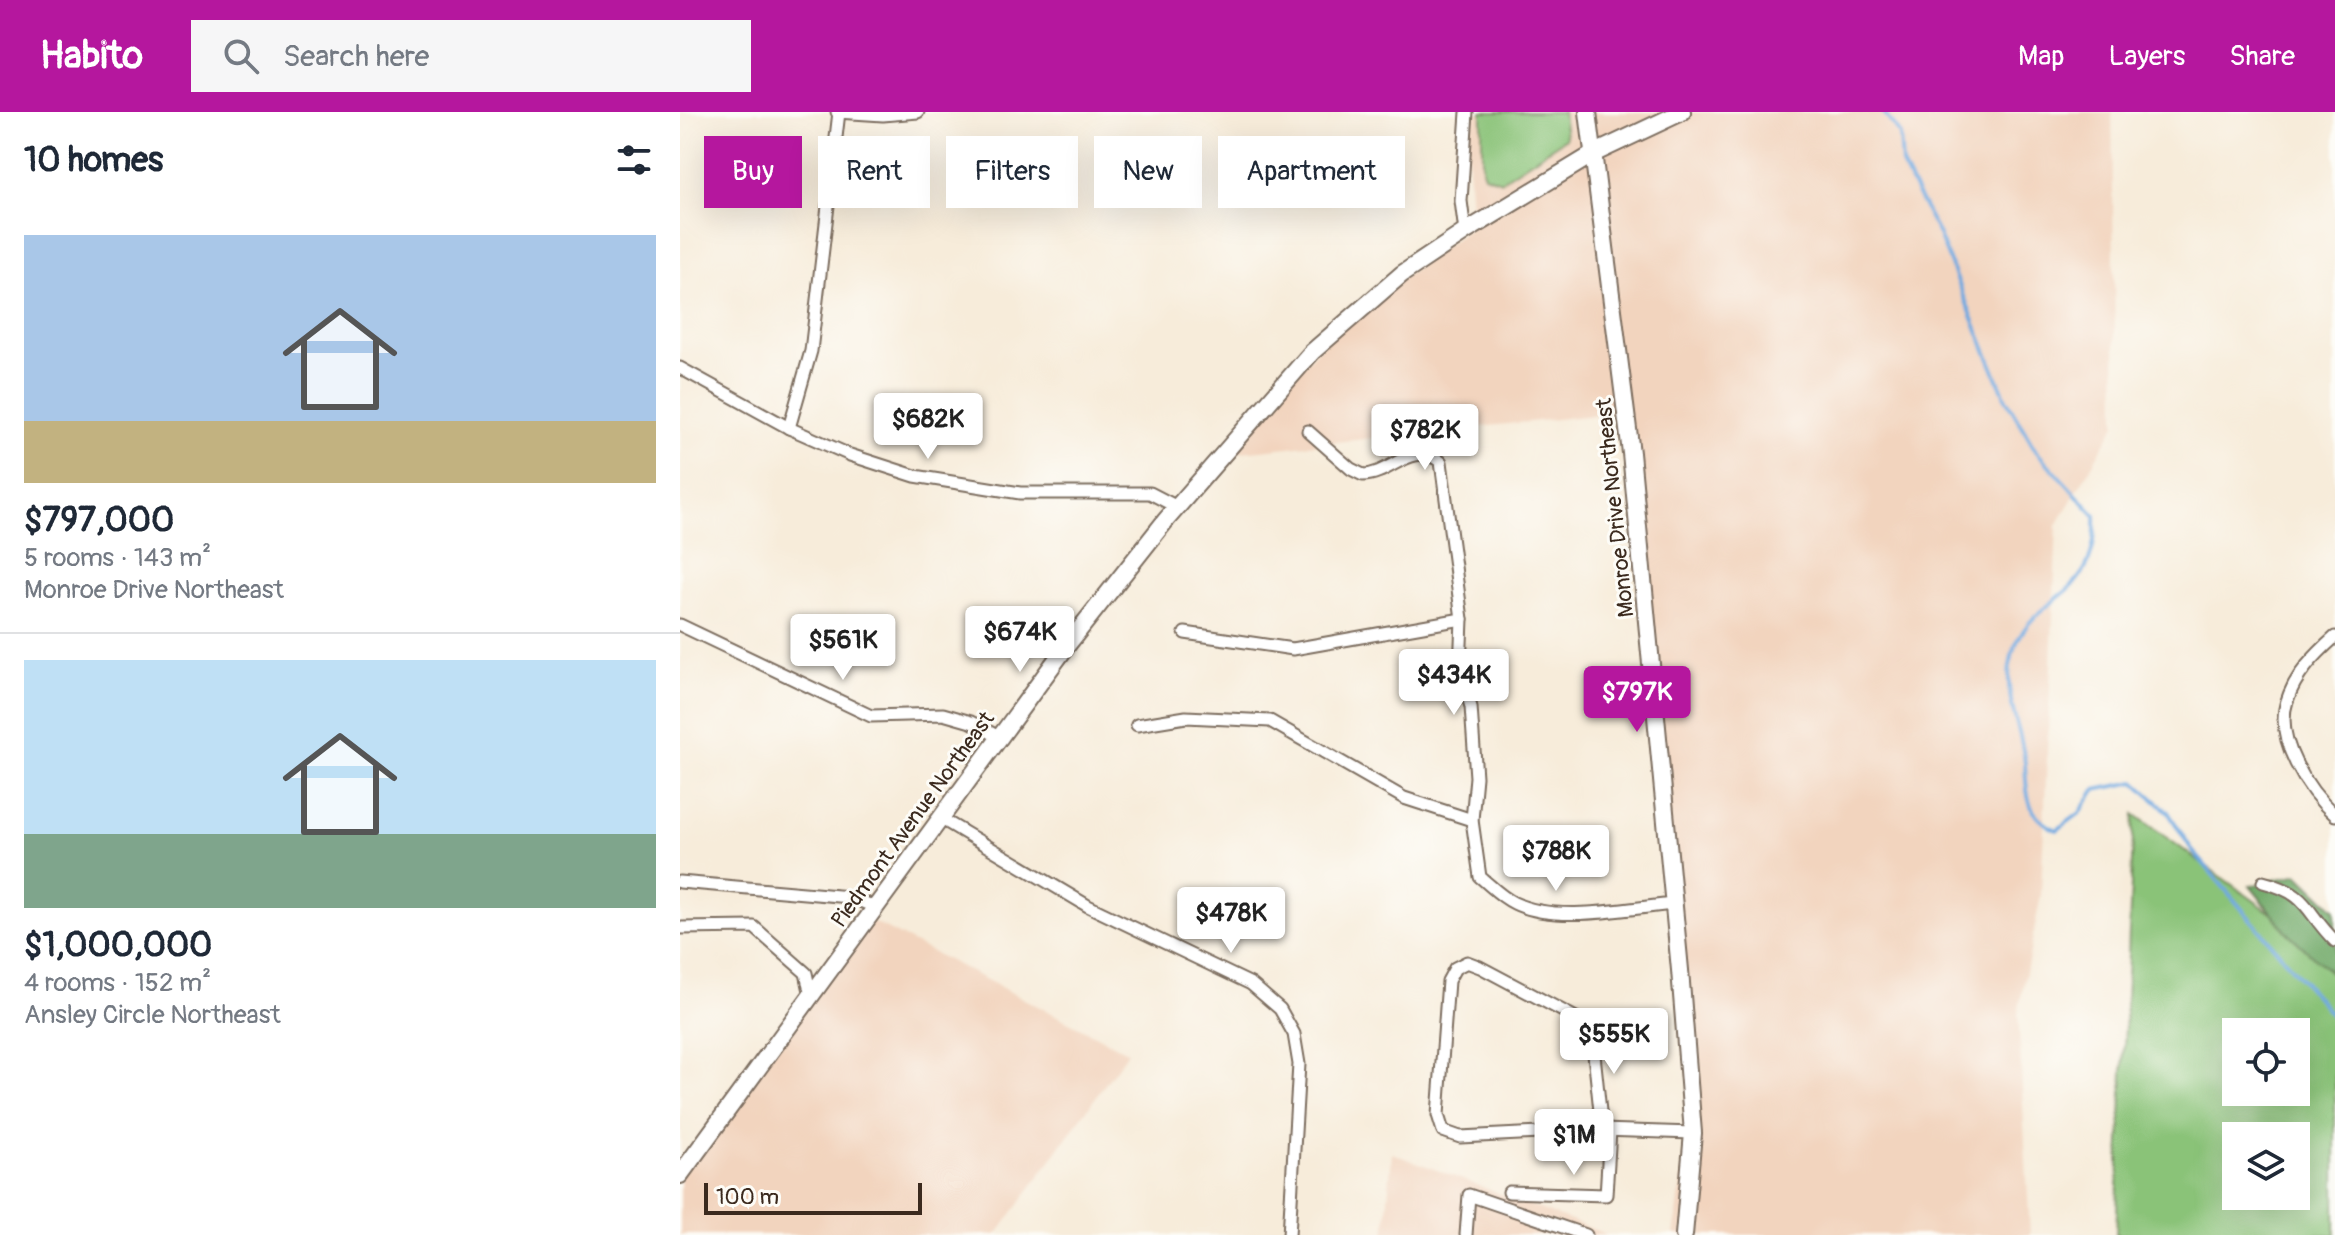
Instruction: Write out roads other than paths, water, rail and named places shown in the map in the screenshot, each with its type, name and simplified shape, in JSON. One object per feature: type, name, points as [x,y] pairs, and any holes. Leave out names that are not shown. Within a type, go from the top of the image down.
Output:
[{"type":"main road","name":"Monroe Drive Northeast","points":[[1588,112],[1631,453],[1674,904],[1693,1133],[1684,1235]]},
{"type":"main road","name":"Piedmont Avenue Northeast","points":[[680,1175],[999,737],[1177,507],[1312,352],[1391,283],[1465,232],[1595,153],[1682,112]]},
{"type":"street","points":[[789,428],[811,351],[838,112],[883,115],[918,112]]},
{"type":"street","points":[[1465,232],[1461,201],[1467,112]]},
{"type":"street","points":[[680,368],[789,428],[850,455],[952,484],[1045,495],[1150,493],[1177,507]]},
{"type":"street","points":[[1308,431],[1351,469],[1363,475],[1416,455],[1427,454],[1441,462],[1462,619],[1460,669],[1471,707],[1476,777],[1472,820],[1480,877],[1514,903],[1532,910],[1600,912],[1674,904]]},
{"type":"street","points":[[1185,633],[1293,649],[1462,619]]},
{"type":"street","points":[[680,625],[871,716],[943,714],[971,722],[999,737]]},
{"type":"street","points":[[2335,637],[2310,660],[2287,699],[2283,717],[2295,763],[2312,792],[2335,815]]},
{"type":"street","points":[[1137,725],[1186,717],[1270,721],[1404,798],[1472,820]]},
{"type":"street","points":[[940,818],[1088,906],[1251,984],[1280,1009],[1294,1034],[1299,1064],[1289,1235]]},
{"type":"street","points":[[680,882],[850,897],[875,907]]},
{"type":"street","points":[[2263,882],[2285,887],[2306,902],[2335,941]]},
{"type":"street","points":[[680,928],[754,927],[806,973],[811,996]]},
{"type":"street","points":[[1509,1192],[1606,1195],[1606,1130],[1591,1026],[1467,962],[1455,968],[1448,981],[1438,1115],[1443,1131],[1460,1137],[1606,1130],[1693,1133]]},
{"type":"street","points":[[1466,1235],[1469,1195],[1551,1230],[1586,1235]]},
{"type":"waterway","points":[[1883,112],[1900,135],[1902,165],[1938,233],[2006,399],[2036,451],[2095,515],[2093,545],[2086,566],[2075,582],[2033,619],[2021,634],[2012,656],[2010,698],[2033,811],[2057,830],[2080,813],[2095,790],[2135,782],[2168,812],[2192,850],[2335,1019]]}]
